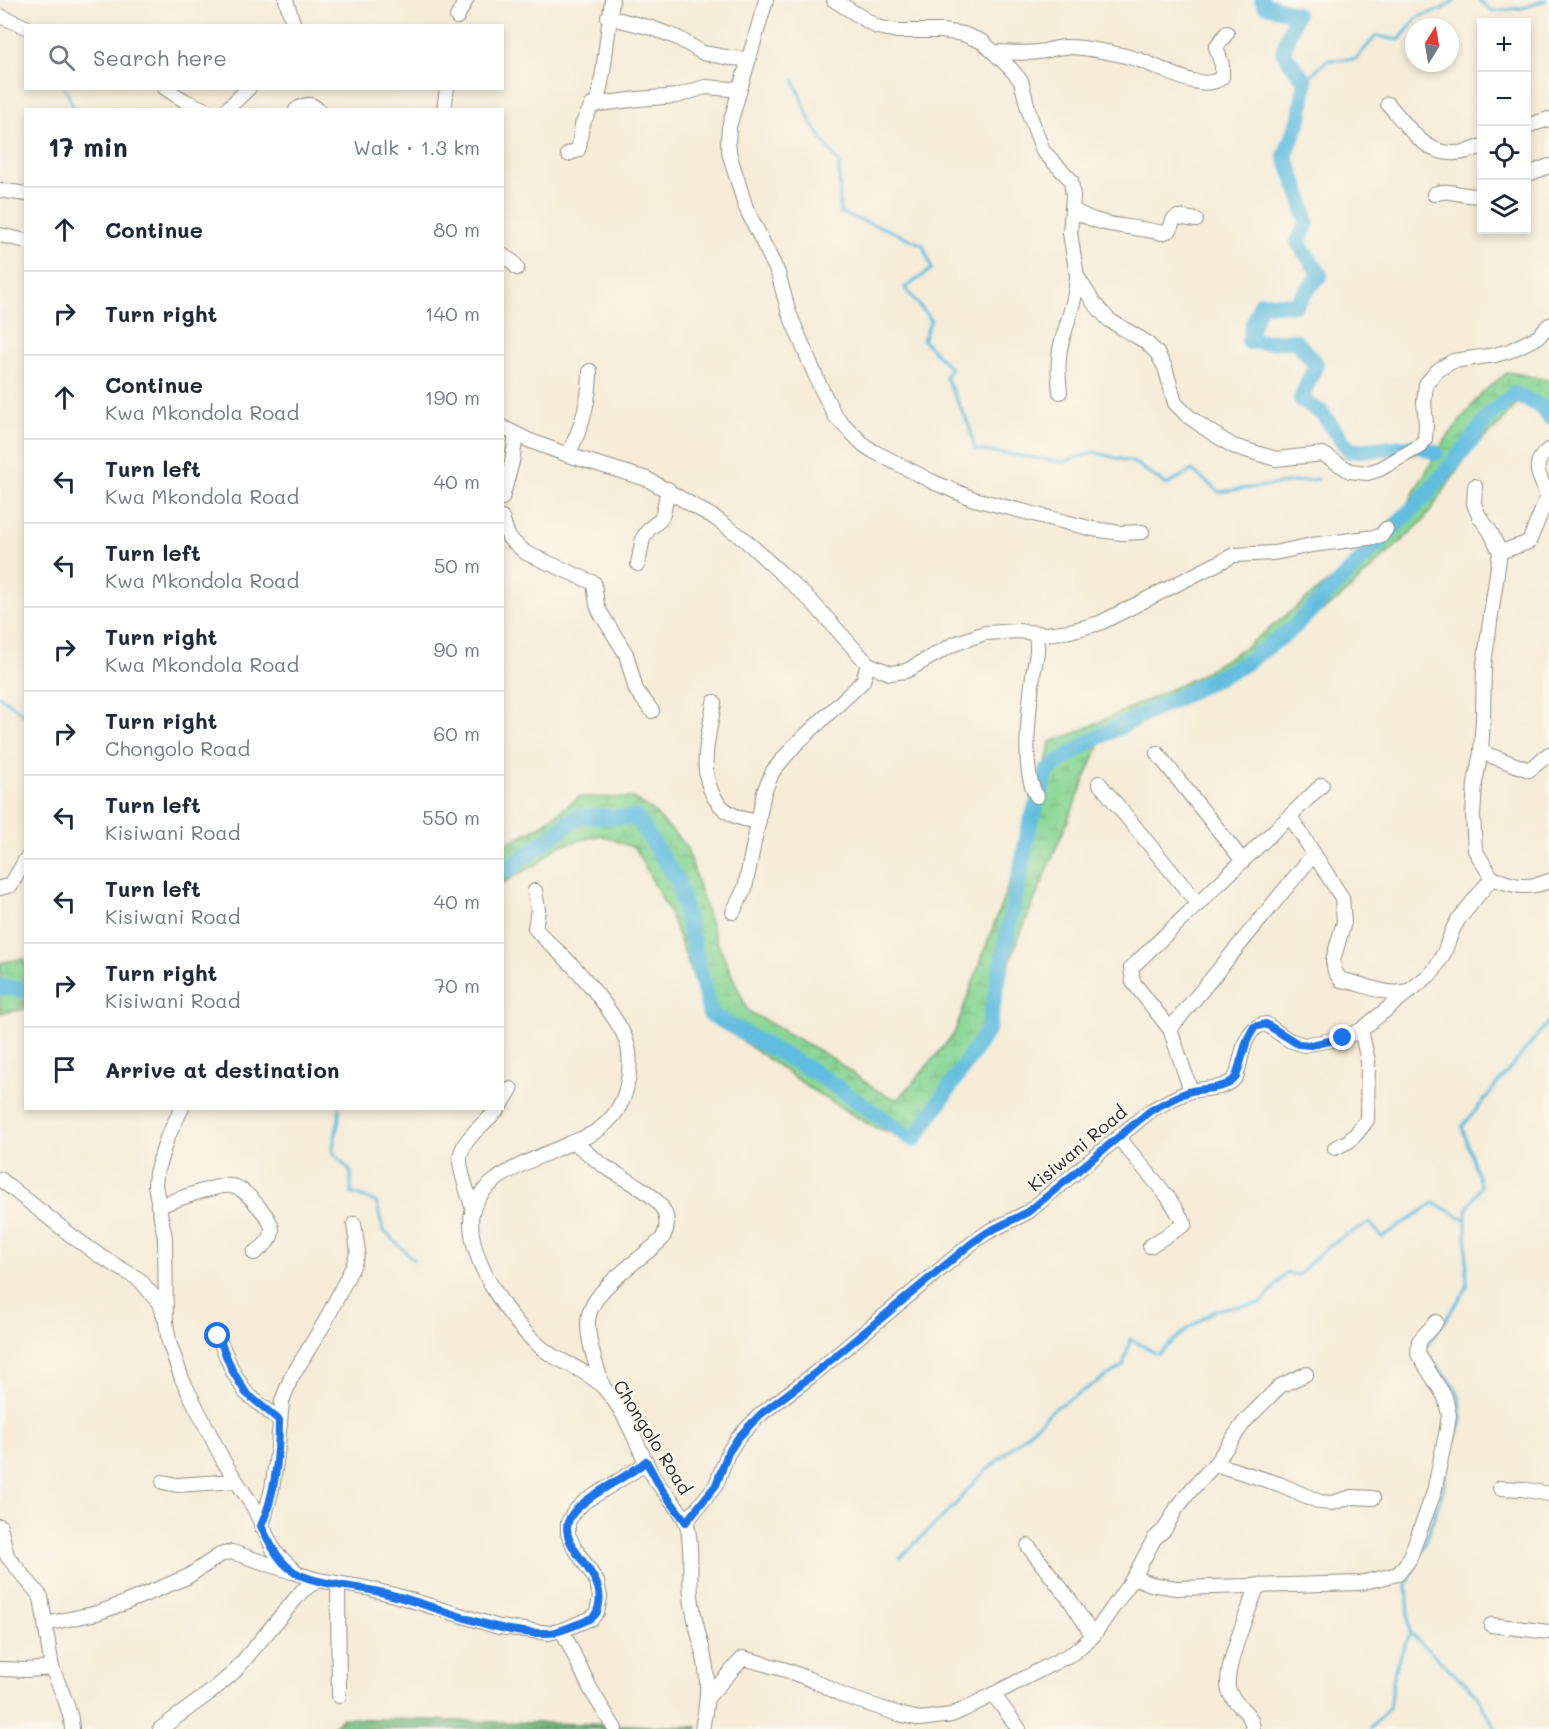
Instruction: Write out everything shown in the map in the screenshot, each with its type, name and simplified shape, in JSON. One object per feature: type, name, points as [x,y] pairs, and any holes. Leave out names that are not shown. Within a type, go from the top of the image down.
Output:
[{"type":"street","points":[[286,0],[293,24]]},
{"type":"street","points":[[457,17],[466,0]]},
{"type":"street","points":[[597,104],[612,0]]},
{"type":"street","points":[[766,0],[739,88],[729,127],[728,144],[749,216],[778,273],[789,313],[835,416],[873,451],[933,482],[974,499],[1093,529],[1121,533],[1142,532]]},
{"type":"street","points":[[834,0],[877,27],[897,32],[942,31],[963,34],[983,42],[1021,81],[1030,116],[1043,151],[1071,180],[1070,233],[1077,276],[1074,299],[1061,342],[1058,369],[1060,392]]},
{"type":"street","points":[[0,16],[24,26]]},
{"type":"street","points":[[608,17],[652,28],[712,55],[748,59]]},
{"type":"street","points":[[995,52],[1038,52],[1058,47],[1076,47],[1136,59],[1175,75],[1207,83],[1214,82],[1222,76],[1222,65],[1216,47],[1227,33]]},
{"type":"street","points":[[568,154],[578,150],[586,116],[592,105],[677,96],[705,87],[739,88]]},
{"type":"street","points":[[168,90],[184,101],[201,108]]},
{"type":"street","points":[[228,108],[247,90]]},
{"type":"street","points":[[444,108],[447,90]]},
{"type":"street","points":[[1388,104],[1421,142],[1435,151],[1457,154],[1477,148]]},
{"type":"street","points":[[1531,125],[1549,118]]},
{"type":"street","points":[[1531,173],[1549,166]]},
{"type":"street","points":[[0,190],[24,194]]},
{"type":"street","points":[[1434,194],[1443,191],[1467,197],[1477,196]]},
{"type":"street","points":[[1072,208],[1084,217],[1099,222],[1162,233],[1170,230],[1173,220],[1178,216],[1196,220]]},
{"type":"street","points":[[0,235],[24,241]]},
{"type":"street","points":[[504,256],[517,268]]},
{"type":"street","points":[[1077,276],[1109,320],[1146,342],[1157,353],[1165,367],[1175,403],[1202,426],[1233,446],[1276,459],[1323,454],[1350,471],[1367,473],[1380,469],[1420,446],[1425,439],[1426,384],[1438,370],[1453,361],[1509,351],[1538,337],[1549,326]]},
{"type":"street","points":[[568,455],[586,410],[590,391],[590,371]]},
{"type":"street","points":[[504,428],[568,455],[634,474],[668,489],[715,518],[744,539],[812,602],[868,664],[881,671],[906,670],[954,644],[985,633],[1018,631],[1035,634],[1070,631],[1100,623],[1234,555],[1274,553],[1359,537],[1381,536],[1386,529]]},
{"type":"street","points":[[504,491],[516,435]]},
{"type":"street","points":[[1500,552],[1529,542],[1547,498],[1538,472],[1539,461],[1548,450]]},
{"type":"street","points":[[1475,486],[1474,504],[1500,552],[1484,664],[1481,752],[1475,783],[1475,850],[1492,878],[1526,887],[1549,881]]},
{"type":"street","points":[[638,564],[643,538],[649,529],[660,520],[668,489]]},
{"type":"street","points":[[504,524],[509,538],[526,553],[594,583],[600,612],[626,654],[636,690],[652,711]]},
{"type":"street","points":[[1035,634],[1038,651],[1029,706],[1028,767],[1036,796]]},
{"type":"street","points":[[733,912],[745,888],[768,781],[779,760],[863,681],[868,664]]},
{"type":"street","points":[[714,702],[706,754],[710,788],[718,803],[731,815],[743,820],[759,821]]},
{"type":"street","points":[[1481,752],[1529,770],[1549,754]]},
{"type":"street","points":[[1156,753],[1243,861]]},
{"type":"street","points":[[1099,783],[1198,904]]},
{"type":"street","points":[[1191,1091],[1170,1029],[1133,981],[1131,968],[1322,785]]},
{"type":"street","points":[[1290,816],[1342,898],[1344,922],[1333,960],[1335,972],[1341,980],[1356,982],[1395,994],[1412,990]]},
{"type":"street","points":[[1170,1029],[1314,854]]},
{"type":"street","points":[[0,888],[11,885],[24,862]]},
{"type":"street","name":"Kisiwani Road","points":[[686,1522],[716,1485],[728,1453],[738,1438],[761,1414],[800,1386],[972,1243],[988,1232],[1028,1212],[1150,1111],[1191,1091],[1221,1086],[1233,1080],[1252,1029],[1260,1024],[1269,1025],[1289,1040],[1304,1045],[1343,1038],[1361,1030],[1386,1008],[1412,990],[1438,965],[1458,920],[1492,878]]},
{"type":"street","points":[[472,1207],[486,1186],[500,1177],[600,1129],[622,1102],[627,1083],[630,1055],[623,1033],[587,983],[535,928],[538,910],[535,891]]},
{"type":"street","points":[[1335,1148],[1358,1133],[1366,1120],[1368,1061],[1361,1030]]},
{"type":"street","points":[[504,1101],[511,1089]]},
{"type":"street","points":[[181,1110],[167,1138],[156,1173],[156,1197],[166,1248],[166,1322],[169,1342],[182,1379],[224,1462],[254,1508],[274,1551],[298,1574]]},
{"type":"street","name":"Chongolo Road","points":[[496,1110],[468,1140],[462,1150],[460,1160],[472,1207],[471,1225],[477,1250],[494,1292],[520,1327],[552,1355],[603,1386],[632,1432],[662,1490],[686,1522]]},
{"type":"street","points":[[1119,1138],[1168,1197],[1185,1224],[1150,1246]]},
{"type":"street","points":[[574,1142],[607,1168],[651,1196],[667,1217],[666,1233],[662,1239],[598,1295],[590,1308],[588,1323],[594,1357],[603,1386]]},
{"type":"street","points":[[0,1179],[90,1249],[140,1280],[159,1303],[166,1322]]},
{"type":"street","points":[[158,1206],[224,1186],[239,1188],[268,1215],[273,1228],[271,1238],[254,1253]]},
{"type":"street","points":[[261,1526],[266,1516],[277,1455],[282,1401],[291,1378],[325,1322],[353,1266],[358,1251],[354,1224]]},
{"type":"street","points":[[1134,1577],[1151,1584],[1176,1588],[1360,1583],[1398,1574],[1409,1560],[1434,1492],[1447,1429],[1449,1415],[1445,1397],[1418,1354],[1422,1335],[1436,1322]]},
{"type":"street","points":[[218,1336],[232,1370],[246,1393],[279,1420]]},
{"type":"street","points":[[707,1698],[743,1658],[786,1670],[870,1706],[920,1719],[951,1715],[1073,1653],[1093,1636],[1134,1577],[1154,1539],[1165,1529],[1176,1509],[1215,1464],[1245,1421],[1280,1386],[1306,1374]]},
{"type":"street","points":[[45,1624],[97,1614],[181,1580],[220,1555],[232,1552],[318,1580],[394,1595],[508,1629],[549,1633],[562,1630],[592,1618],[597,1612],[600,1597],[597,1582],[568,1534],[568,1522],[584,1502],[626,1477],[646,1461]]},
{"type":"street","points":[[1215,1464],[1279,1484],[1320,1502],[1332,1503],[1352,1497],[1373,1498]]},
{"type":"street","points":[[163,1482],[177,1485],[236,1481]]},
{"type":"street","points":[[1500,1488],[1549,1494]]},
{"type":"street","points":[[686,1522],[690,1541],[691,1595],[706,1670],[707,1698],[702,1729]]},
{"type":"street","points":[[0,1526],[7,1556],[41,1597],[52,1668],[66,1702],[72,1729]]},
{"type":"street","points":[[1028,1546],[1070,1600],[1093,1636]]},
{"type":"street","points":[[160,1729],[234,1672],[302,1591],[318,1580]]},
{"type":"street","points":[[338,1584],[339,1696]]},
{"type":"street","points":[[1253,1729],[1250,1715],[1231,1696],[1227,1684],[1233,1655],[1258,1585]]},
{"type":"street","points":[[1491,1625],[1549,1632]]},
{"type":"street","points":[[562,1630],[591,1690],[615,1729]]},
{"type":"street","points":[[0,1669],[52,1668]]},
{"type":"street","points":[[993,1694],[1019,1729]]},
{"type":"green space","points":[[1508,372],[1549,380],[1549,418],[1524,395],[1499,425],[1471,450],[1424,520],[1339,599],[1262,652],[1206,684],[1105,731],[1015,947],[987,1033],[918,1140],[873,1127],[814,1091],[708,1017],[670,914],[635,848],[601,835],[558,846],[536,865],[504,882],[504,844],[539,827],[579,797],[633,798],[652,810],[686,846],[715,937],[748,1011],[830,1057],[878,1091],[898,1100],[954,1034],[1040,799],[1050,742],[1080,731],[1193,679],[1246,647],[1390,533],[1443,443],[1481,394]]},
{"type":"green space","points":[[24,959],[24,1009],[0,1013],[0,963]]},
{"type":"green space","points":[[341,1718],[697,1727],[697,1729],[331,1729]]},
{"type":"waterway","points":[[1262,0],[1265,5],[1296,14],[1283,52],[1305,81],[1300,118],[1285,156],[1301,197],[1307,223],[1298,242],[1320,275],[1295,305],[1261,303],[1249,342],[1296,341],[1316,364],[1301,399],[1322,413],[1350,451],[1420,446],[1436,453]]},
{"type":"waterway","points":[[1305,81],[1327,60],[1356,59],[1376,36],[1399,40],[1418,17],[1442,9],[1455,0]]},
{"type":"waterway","points":[[1479,0],[1492,11],[1523,8],[1546,0]]},
{"type":"waterway","points":[[794,80],[811,123],[839,163],[840,213],[923,245],[932,269],[905,288],[931,320],[923,340],[951,369],[945,376],[969,425],[975,450],[1064,462],[1094,452],[1135,463],[1167,485],[1192,470],[1219,492],[1318,479]]},
{"type":"waterway","points":[[66,90],[74,108]]},
{"type":"waterway","points":[[504,870],[513,866],[579,816],[637,818],[678,882],[710,1014],[816,1073],[914,1140],[988,1030],[1030,824],[1048,770],[1089,742],[1241,666],[1290,631],[1428,493],[1471,441],[1489,415],[1514,394],[1540,406],[1549,417]]},
{"type":"waterway","points":[[0,696],[24,714]]},
{"type":"waterway","points":[[0,987],[24,990]]},
{"type":"waterway","points":[[1448,1454],[1460,1423],[1459,1398],[1451,1381],[1423,1352],[1467,1288],[1466,1211],[1481,1186],[1462,1127],[1549,1021]]},
{"type":"waterway","points":[[339,1110],[332,1151],[351,1172],[351,1193],[376,1202],[383,1230],[414,1260]]},
{"type":"waterway","points":[[900,1558],[956,1504],[975,1481],[1055,1408],[1123,1366],[1130,1339],[1158,1354],[1186,1330],[1215,1310],[1262,1303],[1286,1273],[1299,1275],[1331,1244],[1370,1223],[1382,1237],[1434,1203],[1466,1220]]},
{"type":"waterway","points":[[1447,1463],[1443,1490],[1425,1544],[1407,1584],[1410,1633],[1475,1693],[1496,1729]]},
{"type":"waterway","points":[[1370,1729],[1389,1708],[1395,1668],[1410,1634]]},
{"type":"route","points":[[218,1336],[232,1370],[246,1393],[279,1420],[279,1438],[272,1489],[266,1516],[261,1526],[274,1551],[284,1563],[298,1574],[318,1580],[394,1595],[499,1627],[517,1631],[549,1633],[562,1630],[592,1618],[597,1612],[600,1597],[597,1582],[568,1534],[568,1522],[584,1502],[626,1477],[646,1461],[662,1490],[686,1522],[716,1485],[728,1453],[738,1438],[761,1414],[800,1386],[972,1243],[988,1232],[1028,1212],[1150,1111],[1191,1091],[1221,1086],[1233,1080],[1254,1027],[1260,1024],[1269,1025],[1282,1036],[1304,1045],[1343,1038]]}]
